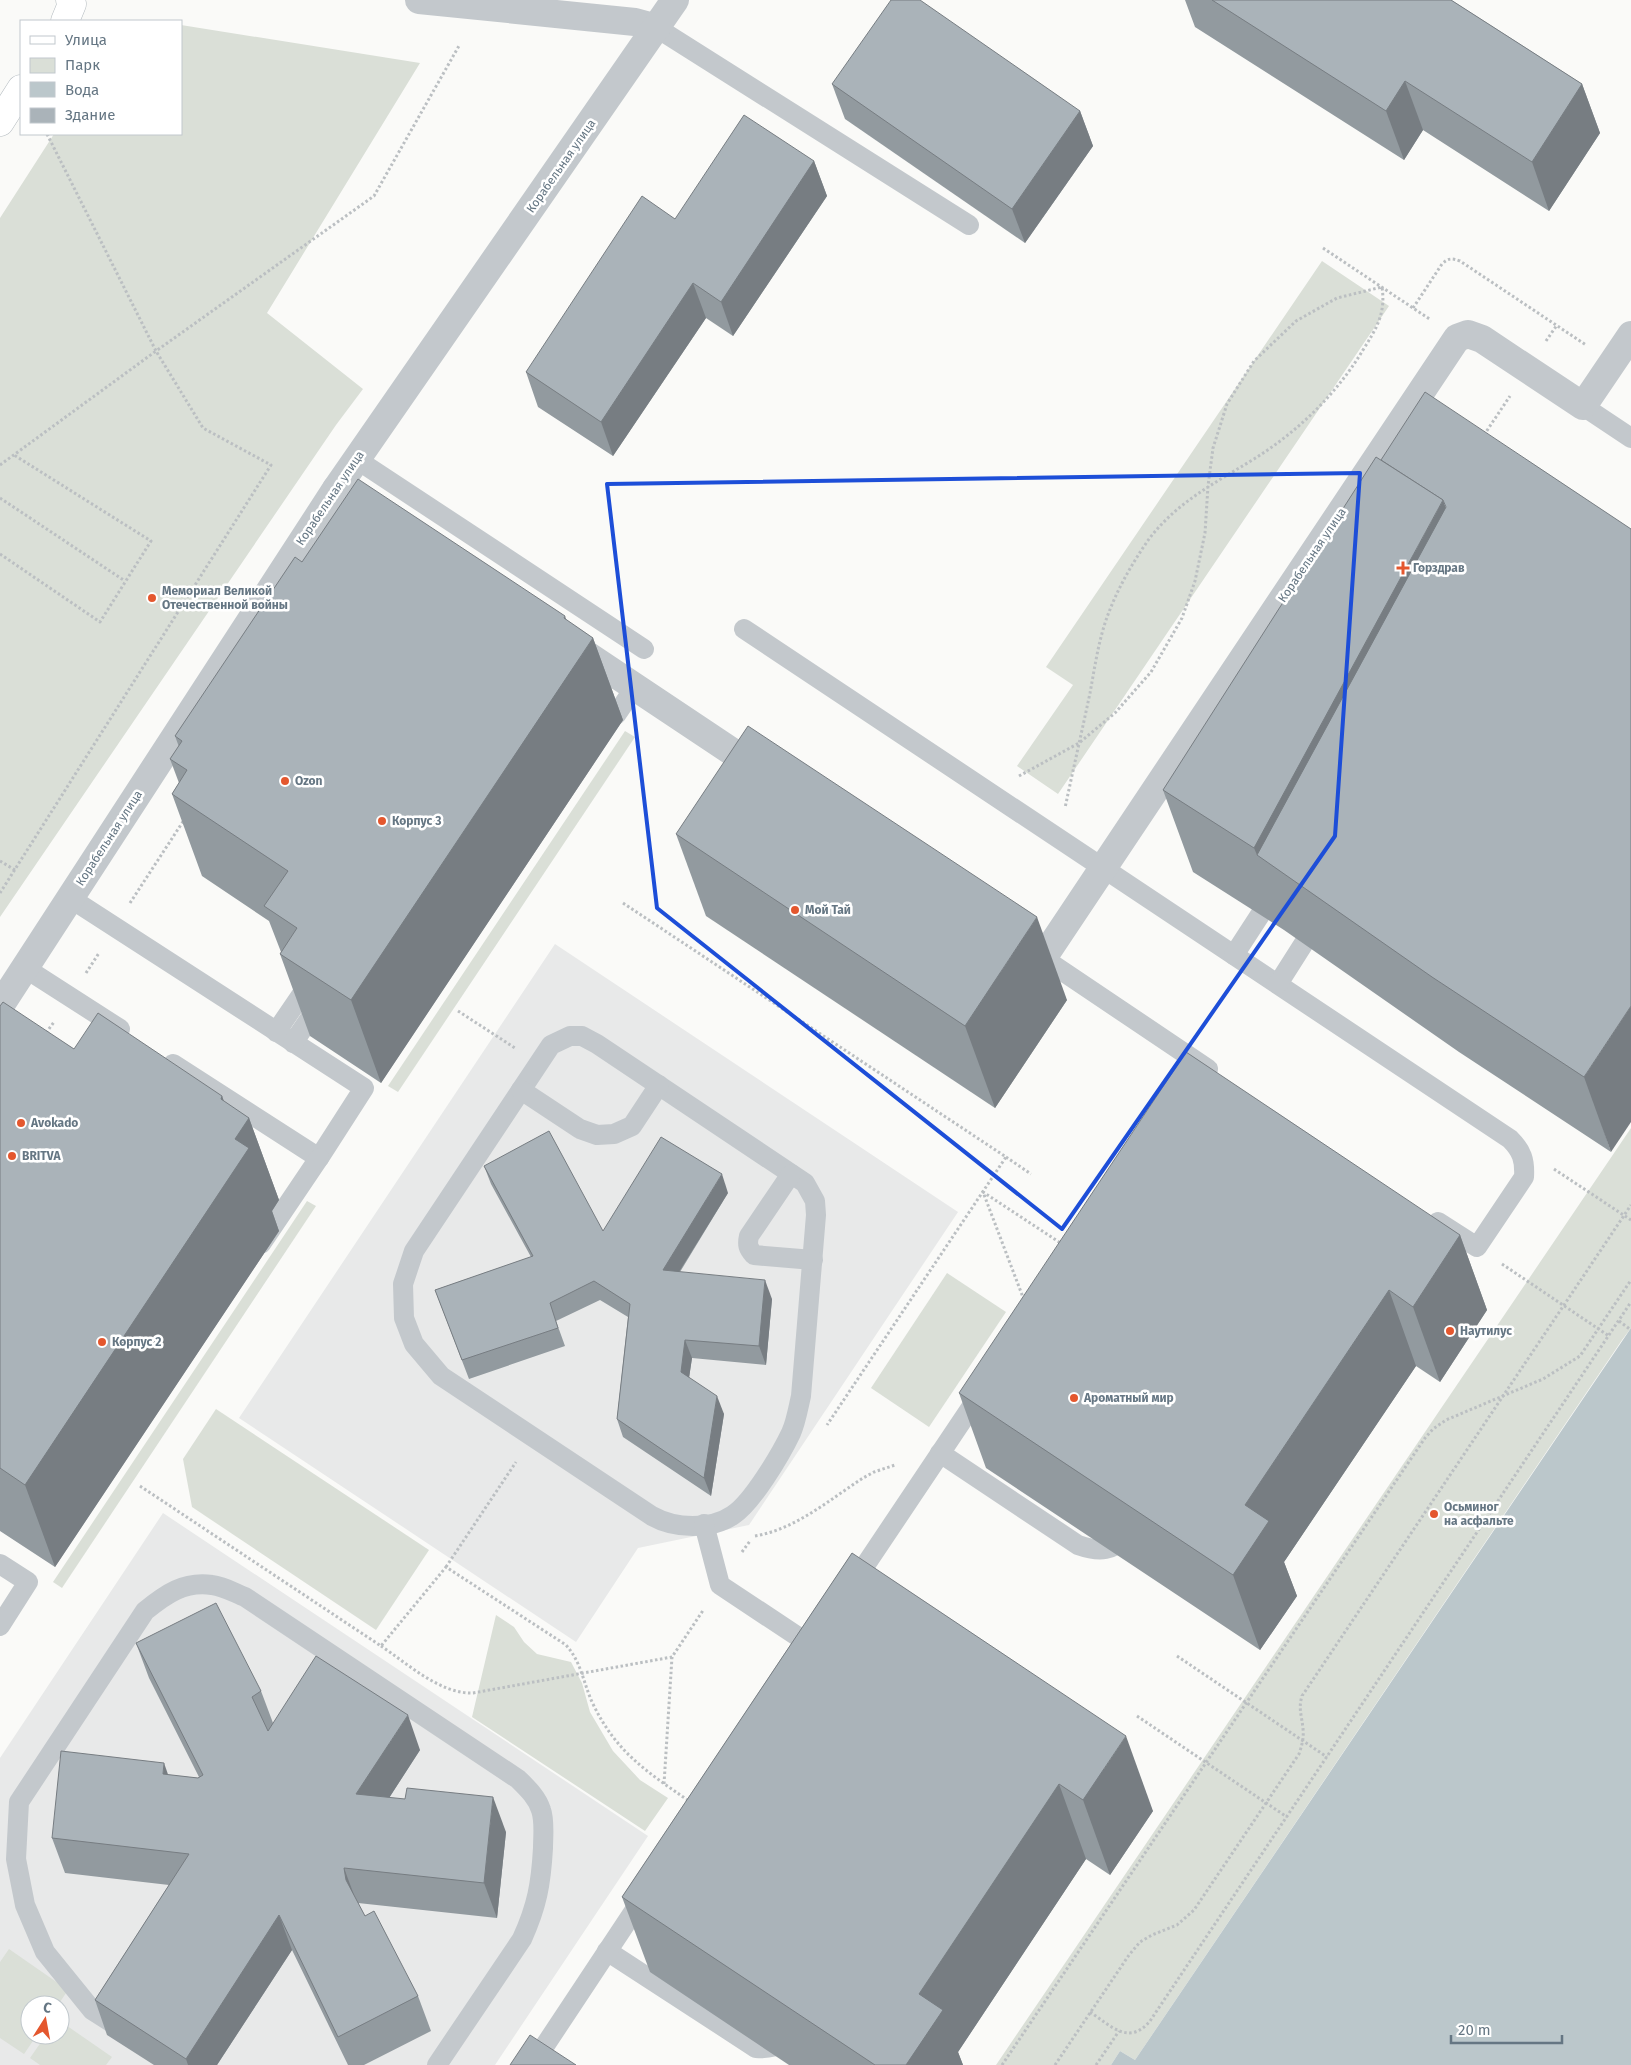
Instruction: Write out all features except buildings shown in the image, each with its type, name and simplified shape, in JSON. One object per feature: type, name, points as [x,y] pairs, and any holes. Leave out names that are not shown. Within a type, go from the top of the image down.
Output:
[{"type":"street","points":[[65,20],[72,4],[70,0]]},
{"type":"street","points":[[419,0],[526,5],[635,22],[657,28]]},
{"type":"street","name":"Корабельная улица","points":[[0,1006],[336,488],[675,0]]},
{"type":"street","points":[[0,122],[20,91]]},
{"type":"street","points":[[1457,338],[1468,334],[1482,339],[1583,406],[1631,335]]},
{"type":"street","name":"Корабельная улица","points":[[1043,958],[1103,868],[1425,403],[1457,338]]},
{"type":"street","points":[[336,488],[396,528]]},
{"type":"street","points":[[552,632],[785,786]]},
{"type":"street","points":[[1001,930],[1043,958]]},
{"type":"lane","points":[[657,28],[968,225]]},
{"type":"lane","points":[[1583,406],[1631,438]]},
{"type":"lane","points":[[356,460],[644,649]]},
{"type":"lane","points":[[744,630],[1510,1139],[1520,1149],[1525,1163],[1524,1177],[1476,1247],[1420,1210]]},
{"type":"lane","points":[[616,715],[635,687]]},
{"type":"lane","points":[[70,898],[364,1088],[251,1259]]},
{"type":"lane","points":[[1278,984],[1330,902]]},
{"type":"lane","points":[[1234,955],[1260,915]]},
{"type":"lane","points":[[1043,958],[1195,1072],[1225,1080]]},
{"type":"lane","points":[[24,968],[136,1040]]},
{"type":"lane","points":[[285,1038],[302,994]]},
{"type":"lane","points":[[285,1038],[319,1005]]},
{"type":"lane","points":[[570,1036],[582,1036],[597,1044],[805,1183],[815,1201],[813,1260],[801,1396],[791,1432],[753,1493],[739,1510],[723,1520],[691,1526],[664,1522],[441,1376],[414,1344],[404,1318],[403,1284],[414,1251],[521,1090],[551,1045],[560,1039],[570,1036]]},
{"type":"lane","points":[[161,1056],[319,1158]]},
{"type":"lane","points":[[521,1090],[580,1129],[597,1135],[614,1134],[632,1126],[659,1085]]},
{"type":"lane","points":[[791,1174],[749,1236],[747,1244],[754,1255],[813,1260]]},
{"type":"lane","points":[[843,1599],[994,1373]]},
{"type":"lane","points":[[939,1455],[1078,1545],[1093,1550],[1107,1550],[1118,1545],[1131,1534],[1142,1518]]},
{"type":"lane","points":[[704,1524],[720,1585],[812,1645]]},
{"type":"lane","points":[[0,1564],[28,1582],[0,1626]]},
{"type":"lane","points":[[114,2024],[92,2010],[45,1952],[25,1905],[16,1859],[19,1802],[145,1611],[167,1593],[189,1585],[213,1585],[245,1597],[518,1779],[532,1792],[541,1810],[544,1834],[541,1885],[529,1922],[522,1938],[437,2065]]},
{"type":"lane","points":[[532,2065],[655,1881]]},
{"type":"lane","points":[[608,1952],[756,2048],[767,2049],[781,2045],[790,2038],[800,2021]]},
{"type":"path","points":[[0,466],[156,351],[374,196],[460,44]]},
{"type":"path","points":[[0,893],[271,465],[202,428],[156,351],[48,135]]},
{"type":"path","points":[[1323,248],[1457,338]]},
{"type":"path","points":[[1413,308],[1442,264],[1446,259],[1453,258],[1613,363]]},
{"type":"path","points":[[992,794],[1041,763],[1079,743],[1115,713],[1151,672],[1182,618],[1195,581],[1205,533],[1213,448],[1227,404],[1254,361],[1296,321],[1337,298],[1382,287]]},
{"type":"path","points":[[1058,838],[1096,659],[1108,613],[1127,572],[1150,538],[1177,510],[1208,486],[1292,432],[1325,401],[1354,364],[1378,325],[1384,302],[1382,287]]},
{"type":"path","points":[[0,554],[100,622],[151,541],[14,455]]},
{"type":"path","points":[[0,498],[125,581]]},
{"type":"path","points":[[45,1035],[190,812]]},
{"type":"path","points":[[0,861],[15,870]]},
{"type":"path","points":[[458,1011],[494,1035]]},
{"type":"path","points":[[1510,1139],[1631,1220]]},
{"type":"path","points":[[1006,1157],[1031,1174]]},
{"type":"path","points":[[1028,1308],[983,1192],[1066,1247]]},
{"type":"path","points":[[1055,2065],[1129,1955],[1140,1942],[1177,1925],[1194,1910],[1299,1754],[1303,1740],[1299,1714],[1302,1696],[1631,1205]]},
{"type":"path","points":[[1476,1247],[1609,1336]]},
{"type":"path","points":[[1002,2065],[1425,1438],[1433,1429],[1446,1420],[1543,1379],[1580,1356],[1631,1280]]},
{"type":"path","points":[[1090,2012],[1118,2031],[1128,2034],[1136,2033],[1150,2021],[1631,1302]]},
{"type":"path","points":[[1619,1321],[1630,1330]]},
{"type":"path","points":[[381,1646],[446,1568],[533,1437]]},
{"type":"path","points":[[752,1537],[772,1533],[794,1524],[874,1472],[939,1455]]},
{"type":"path","points":[[140,1486],[441,1686],[461,1694],[672,1656],[664,1784]]},
{"type":"path","points":[[446,1568],[566,1645],[578,1660],[592,1701],[615,1741],[642,1768],[694,1805]]},
{"type":"path","points":[[1177,1656],[1327,1756]]},
{"type":"path","points":[[1137,1716],[1287,1816]]},
{"type":"path","points":[[1096,2065],[1118,2031]]},
{"type":"highlighted area","points":[[1360,473],[1335,836],[1062,1229],[657,908],[607,484]]},
{"type":"shaded area","points":[[555,944],[958,1212],[749,1525],[638,1548],[576,1642],[239,1418]]},
{"type":"shaded area","points":[[163,1513],[648,1836],[495,2065],[0,2065],[0,1758]]},
{"type":"green space","points":[[182,25],[420,63],[267,313],[363,389],[336,425],[0,917],[0,218],[53,135],[182,135]]},
{"type":"green space","points":[[1322,261],[1389,306],[1058,794],[1017,766],[1073,685],[1046,667]]},
{"type":"green space","points":[[625,731],[635,737],[398,1092],[388,1086]]},
{"type":"green space","points":[[1631,1128],[1631,1328],[1135,2060],[1120,2051],[1111,2065],[996,2065]]},
{"type":"green space","points":[[307,1201],[316,1206],[62,1588],[53,1582]]},
{"type":"green space","points":[[947,1273],[1006,1312],[929,1427],[871,1388]]},
{"type":"green space","points":[[216,1409],[429,1550],[376,1630],[192,1507],[183,1459]]},
{"type":"green space","points":[[496,1615],[514,1627],[524,1642],[537,1654],[571,1662],[582,1683],[590,1712],[613,1751],[640,1780],[668,1798],[645,1831],[472,1717]]},
{"type":"green space","points":[[9,1949],[68,1990],[65,1995],[20,1995],[20,2045],[30,2045],[24,2054],[0,2038],[0,1962]]},
{"type":"green space","points":[[70,2028],[112,2057],[106,2065],[40,2065],[30,2058],[39,2045],[70,2045]]},
{"type":"water","points":[[1631,1328],[1631,2065],[1111,2065],[1120,2051],[1135,2060]]},
{"type":"place","name":"Горздрав","points":[[1403,568]]},
{"type":"place","name":"Мемориал Великой Отечественной войны","points":[[152,598]]},
{"type":"place","name":"Ozon","points":[[285,781]]},
{"type":"place","name":"Корпус 3","points":[[382,821]]},
{"type":"place","name":"Мой Тай","points":[[795,910]]},
{"type":"place","name":"Avokado","points":[[21,1123]]},
{"type":"place","name":"BRITVA","points":[[12,1156]]},
{"type":"place","name":"Наутилус","points":[[1450,1331]]},
{"type":"place","name":"Корпус 2","points":[[102,1342]]},
{"type":"place","name":"Ароматный мир","points":[[1074,1398]]},
{"type":"place","name":"Осьминог на асфальте","points":[[1434,1514]]}]
